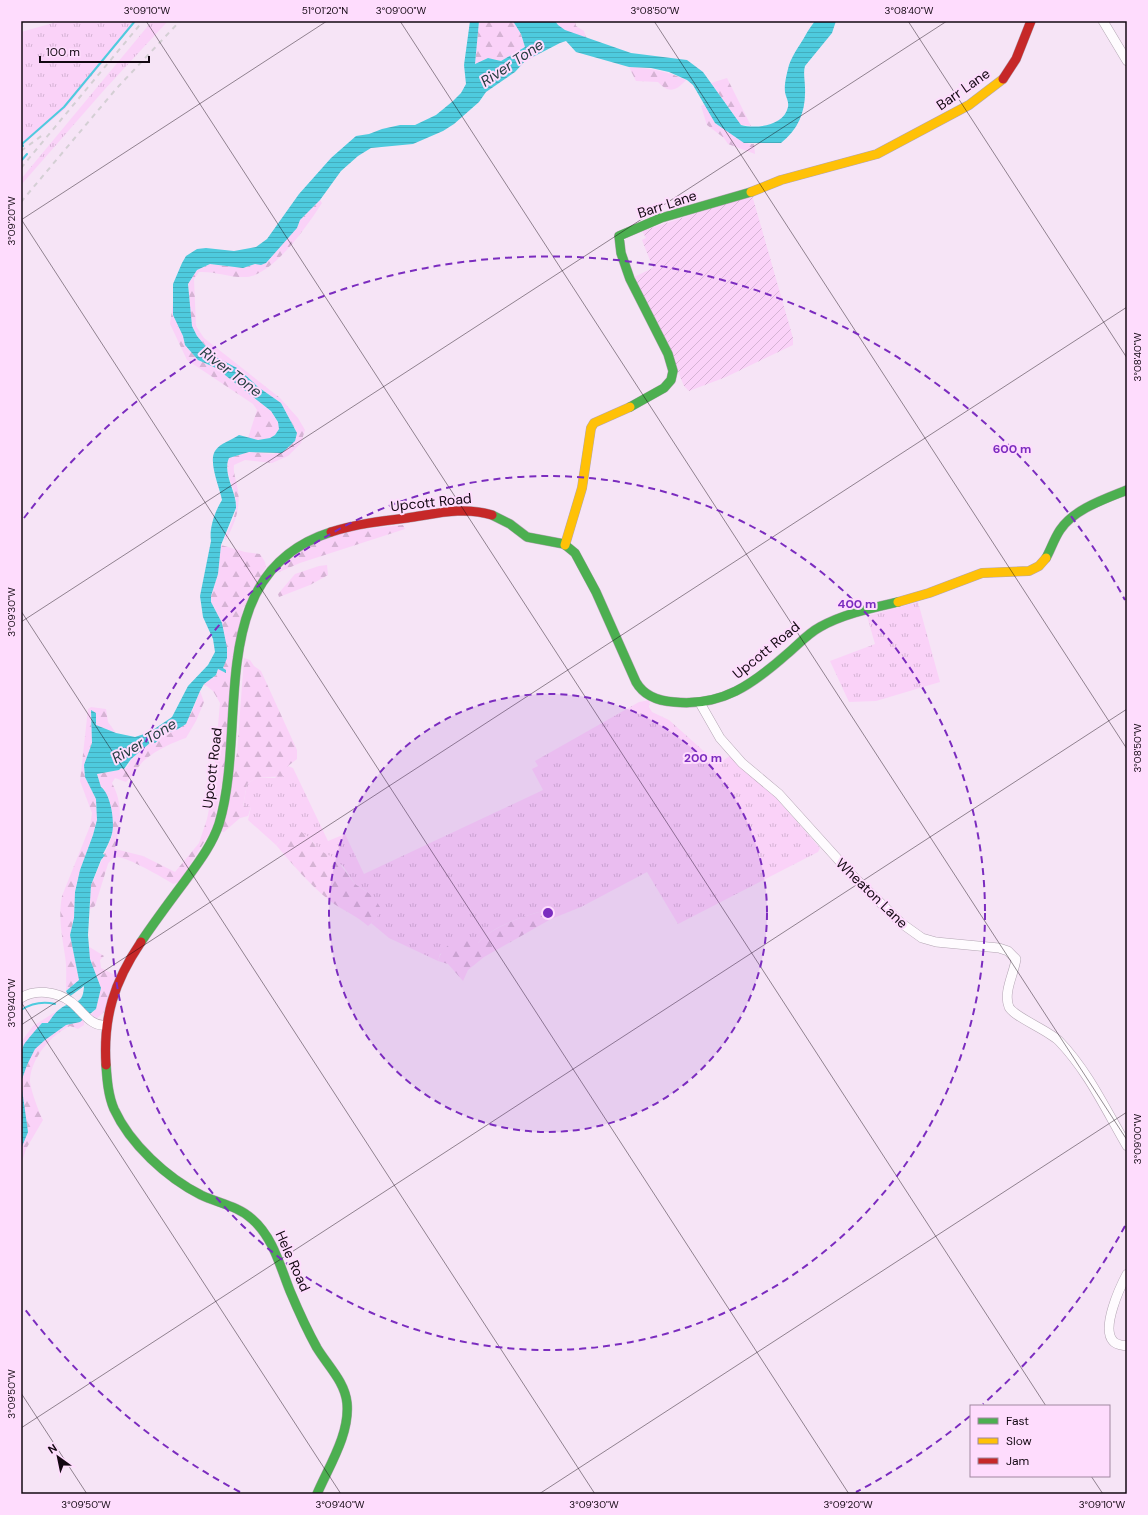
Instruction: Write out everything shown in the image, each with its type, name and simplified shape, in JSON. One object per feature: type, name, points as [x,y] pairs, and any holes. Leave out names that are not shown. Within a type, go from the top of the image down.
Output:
[{"type":"street","name":"Barr Lane","points":[[565,545],[576,517],[583,487],[591,428],[594,423],[657,392],[669,384],[673,377],[674,370],[635,289],[623,259],[618,244],[619,236],[661,218],[758,190],[781,180],[870,156],[900,144],[969,105],[1001,81],[1008,73],[1016,58],[1031,21]]},
{"type":"street","points":[[1102,21],[1127,61]]},
{"type":"street","name":"Upcott Road","points":[[106,1025],[112,1001],[122,973],[154,924],[205,854],[218,826],[229,750],[237,657],[244,624],[256,591],[279,560],[294,547],[315,536],[338,528],[459,512],[479,511],[498,516],[528,538],[546,539],[565,545],[575,553],[587,574],[640,690],[657,699],[700,703],[719,699],[740,690],[790,652],[813,631],[829,622],[892,602],[920,596],[980,574],[1034,570],[1041,565],[1059,530],[1068,521],[1090,506],[1127,490]]},
{"type":"street","name":"Wheaton Lane","points":[[700,703],[720,738],[742,763],[779,794],[853,876],[901,923],[922,938],[936,942],[999,948],[1012,953],[1016,959],[1007,1000],[1012,1011],[1053,1036],[1069,1053],[1097,1091],[1127,1146]]},
{"type":"street","points":[[21,998],[27,994],[38,992],[49,993],[71,1002],[89,1020],[103,1026],[106,1025]]},
{"type":"street","name":"Hele Road","points":[[106,1025],[110,1095],[112,1105],[119,1117],[137,1141],[170,1174],[196,1192],[244,1213],[256,1221],[273,1247],[284,1276],[317,1348],[344,1388],[347,1402],[346,1418],[341,1436],[317,1494]]},
{"type":"street","points":[[1127,1274],[1120,1287],[1112,1312],[1109,1332],[1115,1343],[1127,1346]]},
{"type":"green space","points":[[60,21],[136,21],[65,109],[21,146],[21,32]]},
{"type":"green space","points":[[152,21],[168,21],[105,89],[21,185],[21,179]]},
{"type":"green space","points":[[479,21],[513,21],[521,34],[525,47],[501,61],[488,58],[475,64]]},
{"type":"green space","points":[[555,21],[575,21],[576,26],[584,31],[586,38],[564,30]]},
{"type":"green space","points":[[629,67],[658,70],[686,80],[676,89],[669,90],[658,82],[636,81]]},
{"type":"green space","points":[[727,78],[751,126],[741,125],[711,83]]},
{"type":"green space","points":[[705,104],[715,123],[749,144],[754,144],[755,154],[728,144],[724,138],[707,125],[701,106]]},
{"type":"green space","points":[[752,195],[793,338],[793,345],[726,377],[689,391],[684,386],[669,350],[634,277],[653,268],[642,240],[646,238],[642,231]]},
{"type":"green space","points":[[320,200],[322,203],[289,247],[279,258],[257,274],[247,277],[211,272],[199,272],[194,279],[196,326],[204,338],[280,398],[298,418],[305,430],[301,443],[288,456],[272,463],[245,460],[234,465],[239,500],[235,521],[226,540],[224,539],[234,517],[236,508],[234,492],[228,469],[229,458],[249,452],[274,454],[297,433],[281,403],[258,387],[239,369],[214,356],[197,336],[192,326],[188,284],[197,270],[210,264],[243,268],[255,264],[297,228],[300,220]]},
{"type":"green space","points":[[173,302],[173,315],[183,336],[185,345],[198,360],[216,368],[271,411],[278,422],[279,429],[275,435],[270,438],[258,440],[248,438],[257,410],[253,404],[187,360],[170,324]]},
{"type":"green space","points":[[403,525],[405,529],[300,563],[277,573],[301,548],[347,531]]},
{"type":"green space","points":[[221,545],[245,552],[260,554],[266,567],[243,608],[226,763],[213,828],[179,882],[173,884],[137,864],[123,858],[113,858],[108,864],[95,906],[90,909],[91,885],[112,836],[112,812],[97,774],[119,770],[128,766],[131,759],[150,743],[155,743],[191,714],[200,691],[204,702],[196,721],[186,738],[168,745],[149,757],[140,765],[126,782],[115,778],[112,783],[116,791],[120,807],[115,849],[143,856],[175,872],[199,843],[207,819],[212,794],[220,703],[213,691],[204,684],[216,675],[218,669],[223,668],[224,666],[222,623],[211,602],[211,596],[218,574]]},
{"type":"green space","points":[[327,565],[328,575],[310,585],[279,597],[278,594],[295,574],[319,566]]},
{"type":"green space","points":[[918,602],[940,682],[876,701],[849,702],[830,661],[875,644],[867,616]]},
{"type":"green space","points":[[244,658],[250,660],[254,666],[261,671],[297,750],[297,759],[288,766],[286,776],[256,778],[247,784],[243,806],[251,807],[248,816],[240,818],[224,832],[220,831],[237,753]]},
{"type":"green space","points":[[650,700],[649,707],[652,712],[669,720],[718,764],[731,755],[768,789],[820,848],[818,852],[678,924],[647,872],[581,907],[551,919],[551,914],[548,910],[510,922],[491,932],[478,943],[471,943],[440,954],[438,961],[389,938],[371,923],[377,918],[366,891],[355,884],[343,866],[317,849],[310,837],[283,838],[276,845],[248,820],[251,807],[243,807],[247,784],[256,778],[275,778],[288,766],[293,768],[328,841],[345,834],[364,874],[543,790],[532,769],[538,766],[535,761],[639,702]]},
{"type":"green space","points":[[91,707],[106,709],[108,722],[116,733],[96,725],[91,713],[92,743],[84,765],[85,777],[96,799],[97,820],[80,870],[75,892],[74,918],[70,934],[79,980],[66,991],[66,964],[60,911],[62,896],[90,826],[92,813],[80,781],[88,709]]},
{"type":"green space","points":[[300,831],[310,838],[317,849],[336,859],[355,884],[373,896],[380,907],[377,918],[368,926],[330,901],[315,888],[276,845],[283,838]]},
{"type":"green space","points":[[548,910],[551,914],[551,919],[484,957],[468,970],[463,981],[448,964],[438,961],[445,948],[457,939],[466,936],[471,943],[478,943],[484,937],[510,922]]},
{"type":"green space","points":[[88,946],[104,956],[100,960],[101,968],[117,976],[104,1012],[95,1020],[89,1016],[96,1009],[101,988],[90,959]]},
{"type":"green space","points":[[60,1009],[84,1020],[84,1025],[78,1029],[70,1026],[56,1035],[44,1048],[34,1063],[30,1082],[43,1120],[26,1149],[21,1165],[21,1042],[33,1026]]},
{"type":"water","name":"River Tone","points":[[470,21],[479,21],[475,64],[488,58],[501,61],[525,47],[521,34],[513,21],[555,21],[565,30],[631,53],[687,60],[703,72],[741,125],[754,127],[769,125],[781,118],[785,113],[788,107],[788,101],[785,92],[785,82],[789,65],[815,21],[836,21],[832,33],[805,66],[805,96],[803,111],[797,125],[781,143],[744,143],[715,123],[693,85],[687,80],[669,72],[651,68],[629,67],[576,52],[566,41],[525,61],[515,72],[486,92],[479,102],[454,124],[443,131],[413,144],[371,148],[358,156],[341,171],[320,200],[300,220],[297,228],[266,263],[261,265],[255,264],[243,268],[210,264],[197,270],[188,284],[192,326],[197,336],[214,356],[239,369],[258,387],[281,403],[297,433],[295,441],[282,453],[249,452],[229,458],[227,470],[236,502],[236,508],[221,545],[218,574],[211,596],[211,602],[222,623],[227,648],[227,658],[223,668],[226,670],[226,673],[218,669],[216,675],[204,684],[186,724],[165,734],[155,743],[150,743],[131,759],[124,769],[121,768],[119,770],[97,774],[101,787],[105,791],[110,803],[113,825],[111,837],[103,854],[105,855],[101,860],[91,885],[88,935],[90,959],[101,988],[96,1009],[80,1022],[66,1025],[35,1049],[21,1082],[21,1051],[24,1044],[42,1023],[48,1023],[58,1010],[79,1000],[83,993],[84,986],[69,997],[66,991],[79,980],[70,935],[74,918],[75,892],[80,870],[97,820],[96,799],[85,777],[84,765],[92,743],[91,710],[96,713],[96,725],[116,733],[135,737],[150,732],[172,717],[188,686],[208,665],[215,652],[213,639],[203,617],[200,596],[211,541],[212,525],[217,509],[222,500],[215,475],[213,456],[217,448],[239,435],[258,440],[270,438],[275,435],[279,429],[278,422],[271,411],[216,368],[198,360],[185,345],[183,336],[173,315],[173,284],[186,256],[197,249],[206,248],[234,251],[256,247],[267,239],[299,194],[331,158],[356,136],[369,134],[400,125],[415,125],[436,115],[453,101],[461,93],[466,84],[464,65]]},
{"type":"water","points":[[21,1082],[28,1132],[21,1149]]},
{"type":"waterway","points":[[23,146],[22,144],[64,107],[135,21]]},
{"type":"waterway","points":[[21,161],[27,154]]},
{"type":"waterway","points":[[21,1010],[37,1003],[55,1004]]},
{"type":"railway","points":[[21,168],[143,21]]},
{"type":"railway","points":[[21,202],[116,89],[180,21]]},
{"type":"railway","points":[[21,151],[44,134]]},
{"type":"traffic: fast","points":[[630,407],[664,388],[671,380],[673,371],[668,354],[630,279],[621,253],[619,236],[661,218],[751,192]]},
{"type":"traffic: fast","points":[[1046,558],[1060,530],[1073,516],[1100,501],[1127,490]]},
{"type":"traffic: fast","points":[[492,515],[510,524],[527,537],[564,544],[575,553],[596,592],[636,682],[643,691],[657,699],[691,703],[722,697],[749,684],[762,675],[807,636],[829,622],[868,609],[898,602]]},
{"type":"traffic: fast","points":[[141,942],[204,854],[213,839],[219,824],[227,784],[238,656],[247,616],[263,581],[290,552],[331,532]]},
{"type":"traffic: fast","points":[[106,1065],[109,1093],[114,1109],[130,1135],[151,1159],[163,1170],[188,1188],[207,1198],[241,1211],[252,1219],[265,1234],[275,1252],[299,1313],[317,1348],[340,1381],[346,1395],[347,1403],[345,1426],[338,1450],[317,1494]]},
{"type":"traffic: slow","points":[[751,192],[781,180],[877,154],[969,105],[1003,79]]},
{"type":"traffic: slow","points":[[565,545],[582,488],[591,428],[594,423],[630,407]]},
{"type":"traffic: slow","points":[[898,602],[929,593],[982,573],[1029,571],[1039,566],[1046,558]]},
{"type":"traffic: jam","points":[[1003,79],[1016,59],[1031,21]]},
{"type":"traffic: jam","points":[[331,532],[369,523],[439,513],[471,511],[492,515]]},
{"type":"traffic: jam","points":[[106,1065],[106,1031],[112,1000],[124,971],[141,942]]}]
